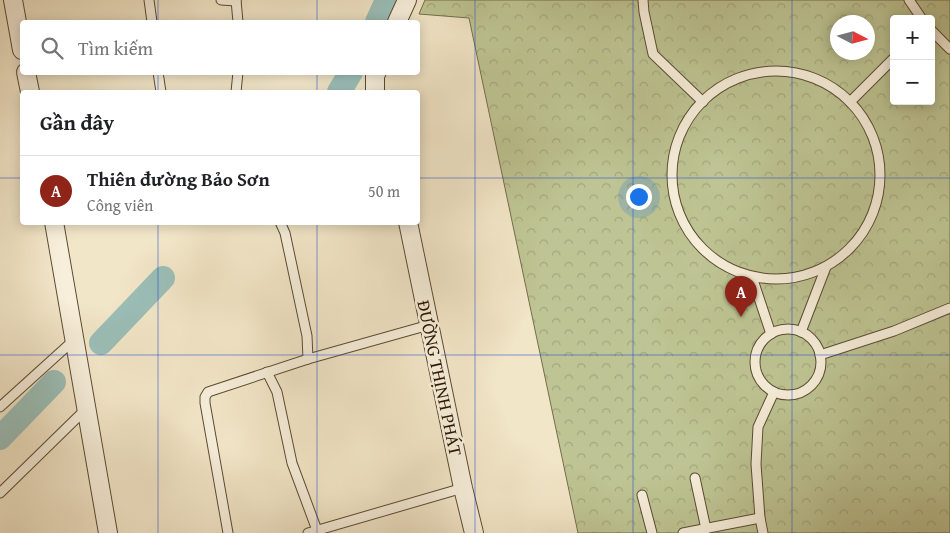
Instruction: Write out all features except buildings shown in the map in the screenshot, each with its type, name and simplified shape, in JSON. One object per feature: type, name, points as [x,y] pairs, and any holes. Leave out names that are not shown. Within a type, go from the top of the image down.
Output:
[{"type":"street","points":[[13,0],[20,39]]},
{"type":"street","points":[[398,20],[407,0]]},
{"type":"street","points":[[27,75],[30,90]]},
{"type":"street","points":[[55,225],[108,533]]},
{"type":"street","name":"ĐƯỜNG THỊNH PHÁT","points":[[409,225],[474,533]]},
{"type":"lane","points":[[149,0],[152,20]]},
{"type":"lane","points":[[222,0],[236,0],[238,20]]},
{"type":"lane","points":[[643,0],[653,54],[702,102]]},
{"type":"lane","points":[[909,0],[919,15]]},
{"type":"lane","points":[[935,34],[950,49]]},
{"type":"lane","points":[[850,102],[892,60]]},
{"type":"lane","points":[[782,71],[819,80],[835,89],[850,102],[862,117],[871,134],[878,152],[880,171],[875,209],[867,227],[842,256],[826,267],[809,275],[771,280],[752,277],[734,271],[717,262],[702,249],[690,234],[681,217],[675,199],[672,180],[673,161],[678,142],[686,124],[702,102],[726,84],[743,76],[762,72],[782,71]]},
{"type":"lane","points":[[158,75],[160,90]]},
{"type":"lane","points":[[236,90],[238,75]]},
{"type":"lane","points":[[366,90],[375,78]]},
{"type":"lane","points":[[281,225],[285,233],[307,336],[308,359]]},
{"type":"lane","points":[[801,332],[826,267]]},
{"type":"lane","points":[[752,277],[771,334]]},
{"type":"lane","points":[[820,355],[894,331],[950,308]]},
{"type":"lane","points":[[228,533],[205,402],[208,392],[308,359],[429,325]]},
{"type":"lane","points":[[791,329],[801,332],[810,338],[820,355],[818,375],[804,391],[784,395],[774,392],[759,379],[755,359],[758,349],[763,340],[781,330],[791,329]]},
{"type":"lane","points":[[0,407],[75,339]]},
{"type":"lane","points":[[267,372],[277,392],[292,463],[314,532],[463,488]]},
{"type":"lane","points":[[763,533],[756,464],[758,427],[774,392]]},
{"type":"lane","points":[[0,493],[87,409]]},
{"type":"lane","points":[[695,478],[706,529]]},
{"type":"lane","points":[[642,495],[652,533]]},
{"type":"lane","points":[[684,533],[760,518]]},
{"type":"green space","points":[[425,0],[950,0],[950,533],[578,533],[469,18],[419,14]]},
{"type":"waterway","points":[[378,20],[387,0]]},
{"type":"waterway","points":[[340,90],[349,75]]},
{"type":"waterway","points":[[101,343],[163,278]]},
{"type":"waterway","points":[[0,438],[54,382]]},
{"type":"place","name":"Thiên đường Bảo Sơn","points":[[741,317]]}]
